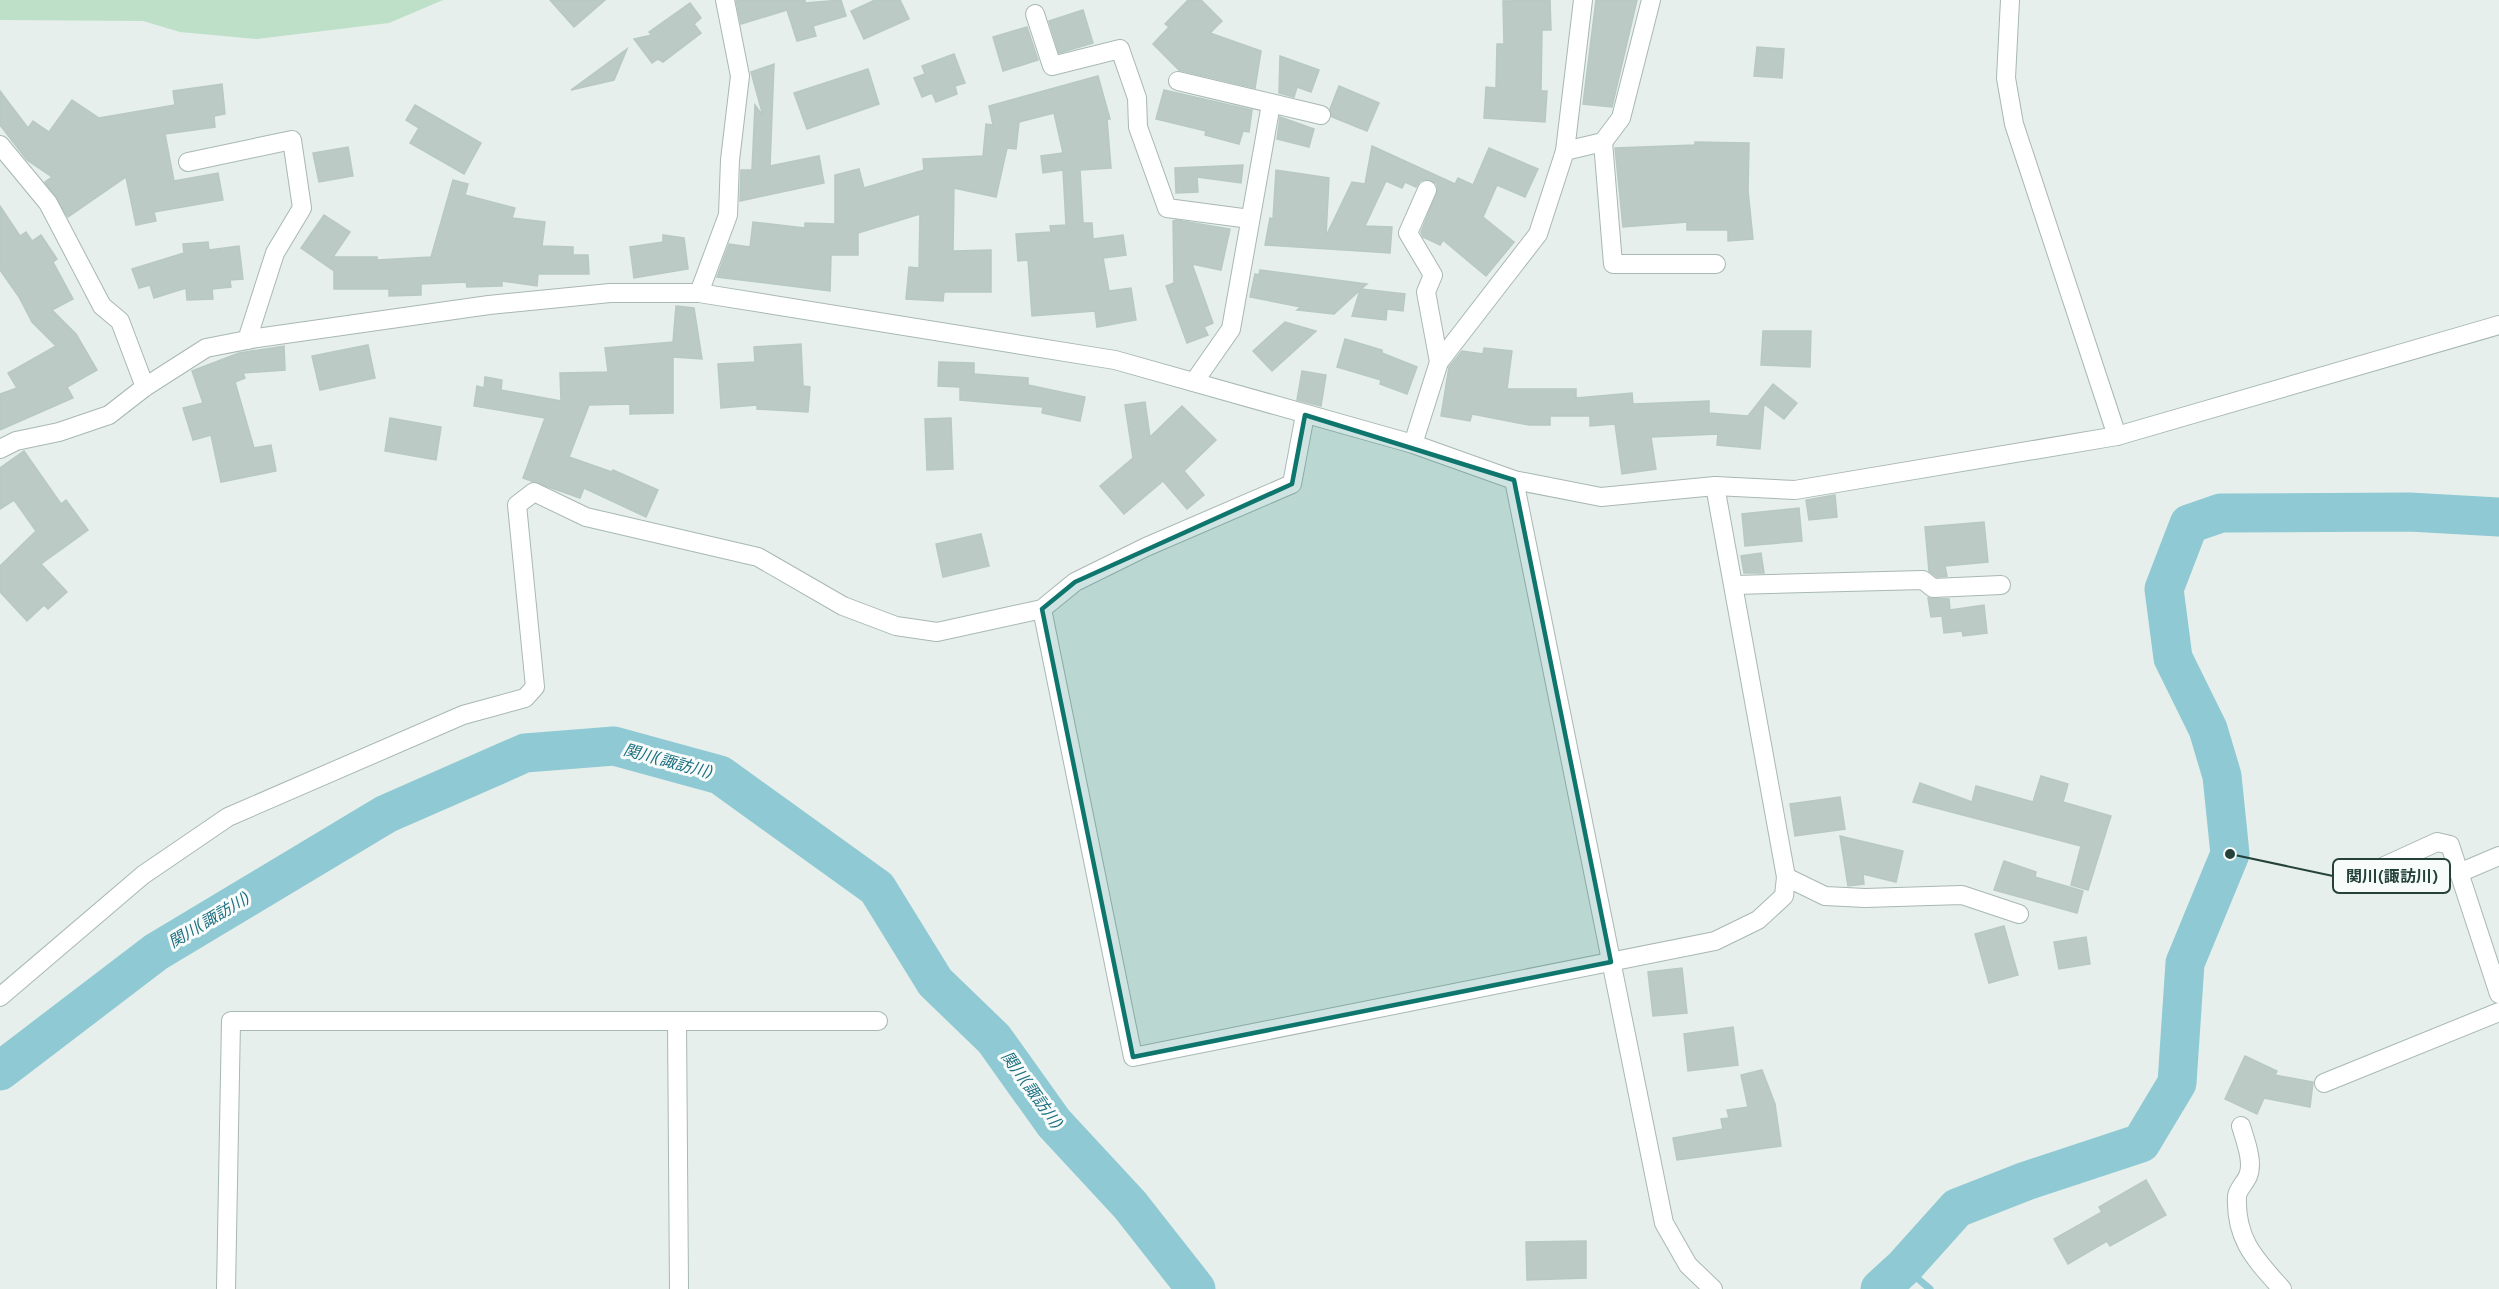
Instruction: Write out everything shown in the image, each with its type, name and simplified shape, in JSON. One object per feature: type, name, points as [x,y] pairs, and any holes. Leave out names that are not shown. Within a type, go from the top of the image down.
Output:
[{"type":"street","points":[[699,293],[728,215],[730,160],[740,76],[725,0]]},
{"type":"street","points":[[1413,444],[1439,362],[1538,234],[1565,151],[1582,0]]},
{"type":"street","points":[[1565,151],[1603,142],[1621,118],[1651,0]]},
{"type":"street","points":[[2010,0],[2006,78],[2014,124],[2117,436]]},
{"type":"street","points":[[1035,14],[1052,66],[1120,49],[1137,98],[1138,127],[1167,208],[1250,219]]},
{"type":"street","points":[[1178,81],[1321,115]]},
{"type":"street","points":[[1194,382],[1231,329],[1271,104]]},
{"type":"street","points":[[188,162],[292,140],[302,208],[275,253],[247,340]]},
{"type":"street","points":[[1603,142],[1613,264],[1716,264]]},
{"type":"street","points":[[0,145],[48,203],[102,306],[120,321],[145,387]]},
{"type":"street","points":[[1427,190],[1408,233],[1434,275],[1426,292],[1439,362]]},
{"type":"street","points":[[0,448],[15,441],[59,432],[109,415],[145,387],[206,348],[489,305],[610,293],[699,293],[1115,360],[1413,444],[1514,480],[1601,497],[1715,486],[1795,489],[2117,436],[2499,325]]},
{"type":"street","points":[[0,997],[143,876],[228,817],[463,715],[525,698],[535,687],[517,504],[534,492],[586,517],[758,556],[843,606],[896,626],[937,632],[1042,609],[1075,582],[1146,547],[1292,484],[1305,415]]},
{"type":"street","points":[[1514,480],[1664,1223],[1688,1264],[1713,1289]]},
{"type":"street","points":[[1042,609],[1133,1057],[1715,941],[1758,920],[1784,896],[1786,877],[1735,585],[1715,486]]},
{"type":"street","points":[[1735,585],[1923,580],[1933,588],[2001,585]]},
{"type":"street","points":[[2345,884],[2442,841],[2450,845],[2499,994]]},
{"type":"street","points":[[2459,873],[2499,856]]},
{"type":"street","points":[[1786,877],[1825,896],[1865,898],[1962,895],[2019,914]]},
{"type":"street","points":[[2324,1083],[2499,1012]]},
{"type":"street","points":[[226,1289],[231,1021],[878,1021]]},
{"type":"street","points":[[677,1021],[679,1289]]},
{"type":"street","points":[[2241,1126],[2249,1160],[2249,1174],[2237,1194],[2241,1229],[2249,1252],[2282,1289]]},
{"type":"highlighted area","points":[[1305,415],[1514,480],[1611,962],[1133,1057],[1042,609],[1075,582],[1292,484]]},
{"type":"green space","points":[[0,0],[443,0],[389,23],[257,39],[180,32],[143,21],[0,20]]},
{"type":"building","points":[[550,0],[605,0],[574,27]]},
{"type":"building","points":[[736,0],[805,0],[805,3],[841,0],[846,16],[813,26],[816,36],[797,41],[787,10],[741,24]]},
{"type":"building","points":[[875,0],[900,0],[909,19],[864,39],[851,11]]},
{"type":"building","points":[[1188,0],[1201,0],[1222,21],[1210,33],[1261,51],[1255,88],[1179,70],[1153,44],[1169,27],[1165,24]]},
{"type":"building","points":[[1550,0],[1551,30],[1542,30],[1541,91],[1547,91],[1545,122],[1484,118],[1486,87],[1496,88],[1497,44],[1504,44],[1503,1]]},
{"type":"building","points":[[1596,0],[1637,0],[1612,107],[1583,104]]},
{"type":"building","points":[[690,3],[701,18],[694,24],[701,33],[663,62],[658,59],[652,63],[634,39],[652,35],[649,32]]},
{"type":"building","points":[[1083,10],[1093,43],[1059,53],[1049,21]]},
{"type":"building","points":[[1027,27],[1038,60],[1003,71],[993,37]]},
{"type":"building","points":[[1757,47],[1784,49],[1782,78],[1754,76]]},
{"type":"building","points":[[627,49],[614,80],[571,90]]},
{"type":"building","points":[[954,54],[965,83],[955,86],[957,94],[936,102],[932,93],[922,97],[914,78],[925,74],[922,66]]},
{"type":"building","points":[[1280,56],[1319,70],[1311,92],[1297,87],[1294,97],[1279,93]]},
{"type":"building","points":[[774,64],[770,166],[819,156],[824,183],[740,201],[741,170],[752,170],[755,105],[763,116],[751,72]]},
{"type":"building","points":[[868,69],[879,104],[807,129],[794,93]]},
{"type":"building","points":[[1098,76],[1110,119],[1107,119],[1111,168],[1080,170],[1083,223],[1092,223],[1093,239],[1123,235],[1126,255],[1103,258],[1109,291],[1131,288],[1136,320],[1097,327],[1095,311],[1032,316],[1028,260],[1018,261],[1016,234],[1051,232],[1050,226],[1066,225],[1063,170],[1043,173],[1041,156],[1063,153],[1054,113],[1019,122],[1016,149],[1007,148],[996,197],[954,188],[953,251],[991,250],[991,292],[944,292],[943,301],[906,299],[909,267],[919,268],[920,214],[858,233],[858,255],[831,255],[830,291],[717,277],[729,244],[750,247],[753,222],[805,228],[805,223],[835,224],[835,175],[859,169],[864,188],[924,170],[923,159],[983,156],[986,124],[993,125],[989,106]]},
{"type":"building","points":[[222,84],[225,114],[214,116],[215,127],[165,134],[174,181],[218,173],[223,200],[154,212],[156,221],[136,225],[126,177],[68,217],[45,182],[52,177],[27,160],[0,125],[0,91],[28,128],[33,121],[49,132],[72,100],[99,118],[175,105],[173,91]]},
{"type":"building","points":[[1339,86],[1379,103],[1367,131],[1332,117],[1330,109]]},
{"type":"building","points":[[1164,90],[1252,110],[1249,132],[1243,131],[1239,144],[1205,135],[1206,131],[1156,119]]},
{"type":"building","points":[[415,105],[481,143],[464,174],[410,143],[419,128],[406,120]]},
{"type":"building","points":[[1280,117],[1314,129],[1309,147],[1277,139]]},
{"type":"building","points":[[1695,142],[1749,143],[1748,191],[1753,239],[1728,241],[1728,230],[1687,230],[1687,222],[1623,227],[1615,148],[1695,145]]},
{"type":"building","points":[[1372,146],[1455,184],[1458,178],[1473,185],[1489,148],[1538,169],[1525,197],[1497,185],[1483,217],[1514,242],[1486,276],[1443,240],[1440,245],[1423,237],[1421,232],[1438,189],[1436,183],[1426,179],[1420,181],[1416,187],[1405,182],[1402,188],[1386,181],[1365,226],[1392,227],[1390,253],[1265,245],[1270,218],[1273,219],[1276,170],[1329,178],[1326,236],[1352,182],[1365,184]]},
{"type":"building","points":[[348,147],[353,176],[319,182],[313,153]]},
{"type":"building","points":[[1243,165],[1241,183],[1197,177],[1198,192],[1176,193],[1175,168]]},
{"type":"building","points":[[453,180],[468,184],[465,195],[515,208],[512,218],[545,222],[542,246],[573,247],[573,255],[588,255],[589,274],[538,274],[537,286],[502,281],[502,286],[467,287],[466,282],[421,284],[421,295],[389,296],[389,289],[334,289],[334,271],[301,248],[324,215],[350,232],[333,257],[377,257],[377,260],[431,257]]},
{"type":"building","points":[[0,206],[20,236],[26,232],[32,241],[41,235],[57,259],[53,262],[73,299],[52,310],[76,334],[97,370],[67,387],[73,398],[0,430],[0,394],[17,388],[8,373],[56,346],[32,322],[19,297],[0,270]]},
{"type":"building","points":[[1173,221],[1230,229],[1221,270],[1192,264],[1213,323],[1204,327],[1208,335],[1187,343],[1166,286],[1174,283]]},
{"type":"building","points":[[663,235],[684,238],[688,269],[634,278],[630,247],[663,242]]},
{"type":"building","points":[[208,242],[209,250],[239,246],[243,279],[230,280],[231,287],[212,289],[213,299],[187,300],[186,288],[154,298],[150,285],[139,288],[132,269],[184,253],[183,244]]},
{"type":"building","points":[[1260,270],[1367,284],[1361,289],[1405,294],[1403,311],[1387,309],[1386,320],[1352,316],[1360,290],[1334,314],[1297,310],[1301,307],[1250,297],[1255,274],[1259,275]]},
{"type":"building","points":[[676,306],[694,308],[702,359],[673,357],[673,413],[630,414],[630,404],[589,405],[569,457],[612,472],[613,470],[658,490],[646,517],[584,488],[580,498],[523,478],[545,418],[474,406],[477,386],[484,388],[485,377],[502,380],[501,390],[561,401],[560,373],[608,372],[605,348],[673,342]]},
{"type":"building","points":[[1285,322],[1316,331],[1272,371],[1253,351]]},
{"type":"building","points":[[1763,331],[1811,331],[1810,367],[1761,365]]},
{"type":"building","points":[[1345,339],[1382,350],[1382,353],[1417,367],[1407,394],[1380,384],[1381,380],[1337,367]]},
{"type":"building","points":[[801,344],[803,386],[810,387],[808,412],[757,409],[757,405],[721,408],[718,364],[755,362],[754,347]]},
{"type":"building","points":[[368,345],[375,378],[320,390],[312,356]]},
{"type":"building","points":[[284,346],[285,370],[243,373],[245,378],[235,382],[254,448],[271,445],[276,471],[221,482],[211,435],[193,440],[183,408],[203,403],[192,371],[239,353]]},
{"type":"building","points":[[1484,348],[1512,351],[1507,389],[1576,389],[1576,398],[1632,393],[1633,404],[1709,401],[1709,413],[1748,416],[1773,384],[1797,403],[1784,419],[1764,404],[1760,449],[1717,445],[1718,434],[1651,437],[1656,469],[1622,474],[1615,424],[1590,426],[1590,416],[1550,416],[1550,425],[1529,425],[1472,414],[1470,421],[1441,416],[1449,367],[1462,351],[1483,354]]},
{"type":"building","points":[[939,362],[974,363],[974,374],[1028,378],[1028,385],[1085,397],[1080,421],[1042,413],[1043,407],[960,400],[960,387],[938,386]]},
{"type":"building","points":[[1302,371],[1326,375],[1321,406],[1297,400]]},
{"type":"building","points":[[1145,402],[1150,437],[1182,406],[1216,440],[1184,471],[1204,495],[1187,509],[1163,481],[1124,514],[1100,486],[1133,458],[1125,405]]},
{"type":"building","points":[[390,418],[441,427],[436,460],[385,451]]},
{"type":"building","points":[[951,418],[953,469],[927,470],[925,419]]},
{"type":"building","points":[[24,451],[61,504],[66,500],[88,530],[41,564],[67,592],[48,609],[44,605],[27,621],[0,592],[0,566],[36,531],[14,500],[0,509],[0,468]]},
{"type":"building","points":[[1835,495],[1837,517],[1809,520],[1806,500]]},
{"type":"building","points":[[1799,508],[1802,541],[1745,546],[1742,514]]},
{"type":"building","points":[[1984,522],[1988,562],[1945,566],[1947,576],[1937,577],[1929,571],[1925,527]]},
{"type":"building","points":[[981,534],[989,566],[943,577],[936,544]]},
{"type":"building","points":[[1761,553],[1764,573],[1744,573],[1741,556]]},
{"type":"building","points":[[1928,598],[1949,599],[1950,610],[1984,605],[1987,633],[1963,636],[1962,631],[1944,633],[1942,616],[1931,617]]},
{"type":"building","points":[[2041,776],[2068,784],[2063,802],[2111,816],[2088,890],[2071,885],[2081,846],[1913,802],[1920,783],[1972,802],[1976,786],[2033,802]]},
{"type":"building","points":[[1840,797],[1845,829],[1795,836],[1790,804]]},
{"type":"building","points":[[1840,836],[1903,851],[1896,882],[1863,874],[1864,884],[1848,886]]},
{"type":"building","points":[[2004,861],[2036,872],[2035,877],[2083,891],[2077,913],[1994,890]]},
{"type":"building","points":[[2004,926],[2018,975],[1989,983],[1975,934]]},
{"type":"building","points":[[2086,937],[2090,964],[2059,969],[2054,942]]},
{"type":"building","points":[[1682,968],[1687,1013],[1653,1016],[1648,972]]},
{"type":"building","points":[[1733,1027],[1738,1065],[1688,1071],[1684,1034]]},
{"type":"building","points":[[2245,1056],[2277,1071],[2275,1075],[2313,1082],[2310,1107],[2264,1098],[2257,1114],[2225,1099]]},
{"type":"building","points":[[1762,1070],[1775,1104],[1781,1146],[1677,1160],[1673,1138],[1723,1129],[1721,1119],[1729,1118],[1727,1110],[1748,1107],[1741,1075]]},
{"type":"building","points":[[2146,1180],[2166,1215],[2110,1246],[2107,1241],[2068,1264],[2054,1239],[2102,1212],[2099,1207]]},
{"type":"building","points":[[1586,1241],[1586,1278],[1527,1280],[1526,1242]]},
{"type":"waterway","name":"関川(諏訪川)","points":[[1880,1289],[1904,1267],[1957,1208],[2026,1181],[2141,1143],[2177,1083],[2185,963],[2230,854],[2222,776],[2208,729],[2173,658],[2164,589],[2189,524],[2221,513],[2409,512],[2499,517]]},
{"type":"waterway","name":"関川(諏訪川)","points":[[0,1071],[156,952],[386,814],[525,753],[614,746],[720,775],[877,888],[935,982],[994,1039],[1054,1123],[1130,1205],[1196,1289]]},
{"type":"waterway","points":[[1904,1267],[1930,1289]]},
{"type":"place","name":"関川(諏訪川)","points":[[2230,854]]}]
